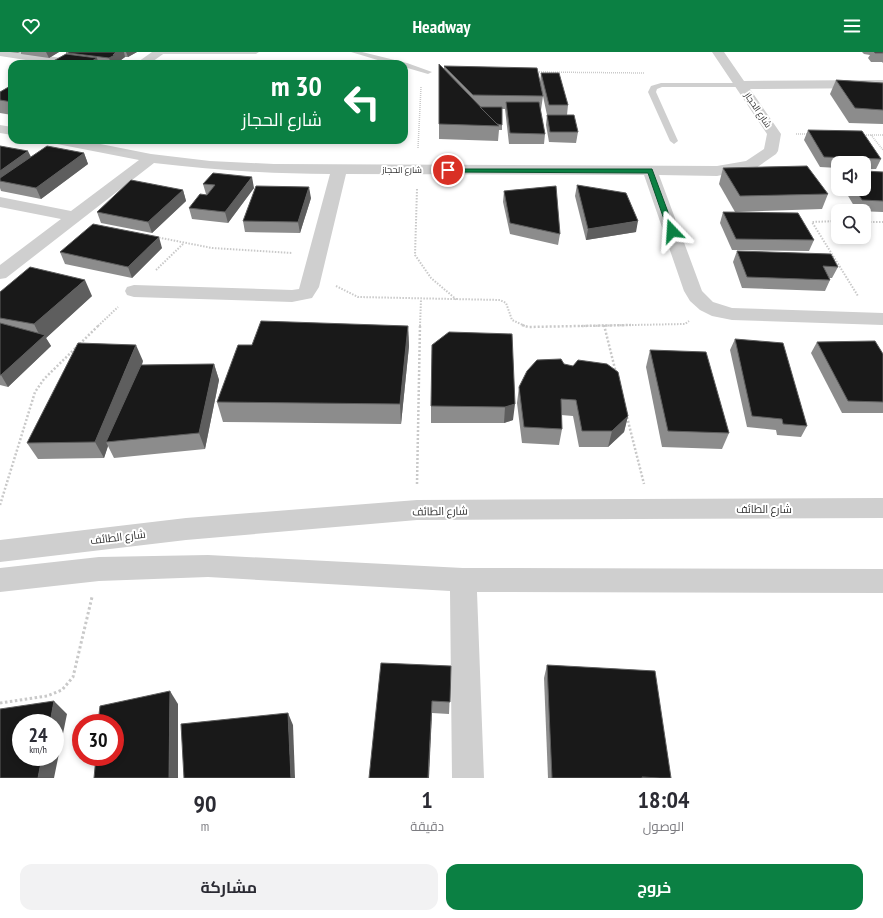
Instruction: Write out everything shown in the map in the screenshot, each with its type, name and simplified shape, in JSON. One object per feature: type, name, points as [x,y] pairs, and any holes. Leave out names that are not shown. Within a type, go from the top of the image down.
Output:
[{"type":"street","points":[[0,52],[49,60]]},
{"type":"street","points":[[147,60],[160,52]]},
{"type":"street","name":"شارع الحجاز","points":[[78,144],[151,158],[218,166],[274,169],[717,171],[751,165],[771,151],[774,134],[718,52]]},
{"type":"street","points":[[741,85],[883,84]]},
{"type":"street","points":[[0,274],[151,158]]},
{"type":"street","points":[[134,291],[292,296],[305,294],[310,286],[339,170]]},
{"type":"street","points":[[650,171],[693,291],[698,300],[707,307],[722,313],[739,315],[878,318]]},
{"type":"street","points":[[0,202],[74,217]]},
{"type":"street","name":"شارع الطائف","points":[[0,551],[186,529],[417,510],[883,508]]},
{"type":"street","points":[[0,580],[99,569],[208,566],[463,580],[883,581]]},
{"type":"street","points":[[463,580],[468,778]]},
{"type":"lane","points":[[160,52],[256,52]]},
{"type":"lane","points":[[354,52],[384,60]]},
{"type":"lane","points":[[408,66],[428,72]]},
{"type":"lane","points":[[674,141],[652,92],[654,88],[661,86],[741,85]]},
{"type":"path","points":[[428,72],[422,75],[417,170],[415,255],[431,278],[457,300]]},
{"type":"path","points":[[534,72],[646,73]]},
{"type":"path","points":[[774,134],[811,134]]},
{"type":"path","points":[[855,135],[883,135]]},
{"type":"path","points":[[870,135],[883,150]]},
{"type":"path","points":[[831,221],[812,222],[878,318]]},
{"type":"path","points":[[871,222],[883,222]]},
{"type":"path","points":[[153,237],[212,248],[317,259],[324,276],[339,288],[358,297],[504,301],[506,303],[509,317],[516,324],[528,327],[685,324],[698,316],[707,307]]},
{"type":"path","points":[[0,505],[35,392],[44,380],[184,243]]},
{"type":"path","points":[[417,510],[421,299]]},
{"type":"path","points":[[604,325],[617,379]]},
{"type":"path","points":[[625,410],[650,509]]},
{"type":"path","points":[[0,703],[47,696],[62,690],[73,677],[99,569]]},
{"type":"building","points":[[116,52],[113,55],[115,55],[109,58],[68,53]]},
{"type":"building","points":[[66,54],[97,58],[94,60],[55,60]]},
{"type":"building","points":[[439,64],[499,126],[439,124]]},
{"type":"building","points":[[444,66],[537,68],[543,96],[473,95]]},
{"type":"building","points":[[541,73],[559,73],[568,105],[549,105]]},
{"type":"building","points":[[836,80],[883,83],[883,110],[855,108]]},
{"type":"building","points":[[8,87],[8,101],[0,100],[0,92]]},
{"type":"building","points":[[506,102],[539,102],[545,134],[510,133]]},
{"type":"building","points":[[480,107],[502,107],[502,125],[497,124]]},
{"type":"building","points":[[547,115],[574,115],[578,132],[550,132]]},
{"type":"building","points":[[808,130],[862,131],[881,159],[871,159],[871,156],[824,157]]},
{"type":"building","points":[[0,146],[28,151],[0,171]]},
{"type":"building","points":[[47,146],[84,153],[36,188],[0,181],[0,178]]},
{"type":"building","points":[[807,166],[828,194],[740,196],[723,168]]},
{"type":"building","points":[[871,171],[883,172],[883,201],[862,200],[859,196],[871,196]]},
{"type":"building","points":[[213,173],[252,177],[225,212],[189,208],[200,194],[207,195],[215,185],[203,184]]},
{"type":"building","points":[[131,180],[183,190],[148,222],[97,212]]},
{"type":"building","points":[[577,185],[626,193],[638,221],[588,229]]},
{"type":"building","points":[[256,186],[309,187],[298,222],[243,221]]},
{"type":"building","points":[[556,186],[560,234],[510,223],[504,191]]},
{"type":"building","points":[[723,212],[798,213],[814,240],[736,239]]},
{"type":"building","points":[[93,224],[159,237],[128,267],[60,252]]},
{"type":"building","points":[[737,251],[831,254],[838,267],[823,266],[830,280],[747,277]]},
{"type":"building","points":[[30,267],[85,280],[34,324],[0,318],[0,292]]},
{"type":"building","points":[[261,321],[408,326],[400,404],[217,402],[238,345],[252,345]]},
{"type":"building","points":[[0,323],[45,335],[1,375],[0,375]]},
{"type":"building","points":[[449,332],[512,334],[515,404],[505,407],[431,406],[432,345]]},
{"type":"building","points":[[735,339],[783,343],[807,426],[783,424],[782,419],[752,416]]},
{"type":"building","points":[[875,341],[883,354],[883,402],[848,401],[817,342]]},
{"type":"building","points":[[78,343],[136,345],[95,442],[27,443]]},
{"type":"building","points":[[650,350],[706,352],[729,433],[668,431]]},
{"type":"building","points":[[561,359],[564,364],[573,366],[578,360],[607,364],[618,372],[628,416],[612,431],[582,431],[576,400],[561,399],[562,429],[524,427],[519,387],[527,371],[537,360]]},
{"type":"building","points":[[214,364],[199,433],[106,442],[141,365]]},
{"type":"building","points":[[381,663],[451,666],[450,702],[432,701],[428,778],[369,778]]},
{"type":"building","points":[[547,665],[655,671],[671,778],[552,778]]},
{"type":"building","points":[[170,691],[169,778],[94,778],[95,766],[124,766],[124,714],[99,714],[100,706]]},
{"type":"building","points":[[54,701],[52,714],[12,714],[12,766],[40,766],[38,778],[0,778],[0,709]]},
{"type":"building","points":[[288,713],[291,778],[184,778],[181,724]]},
{"type":"route","points":[[448,170],[650,171],[672,231]]}]
